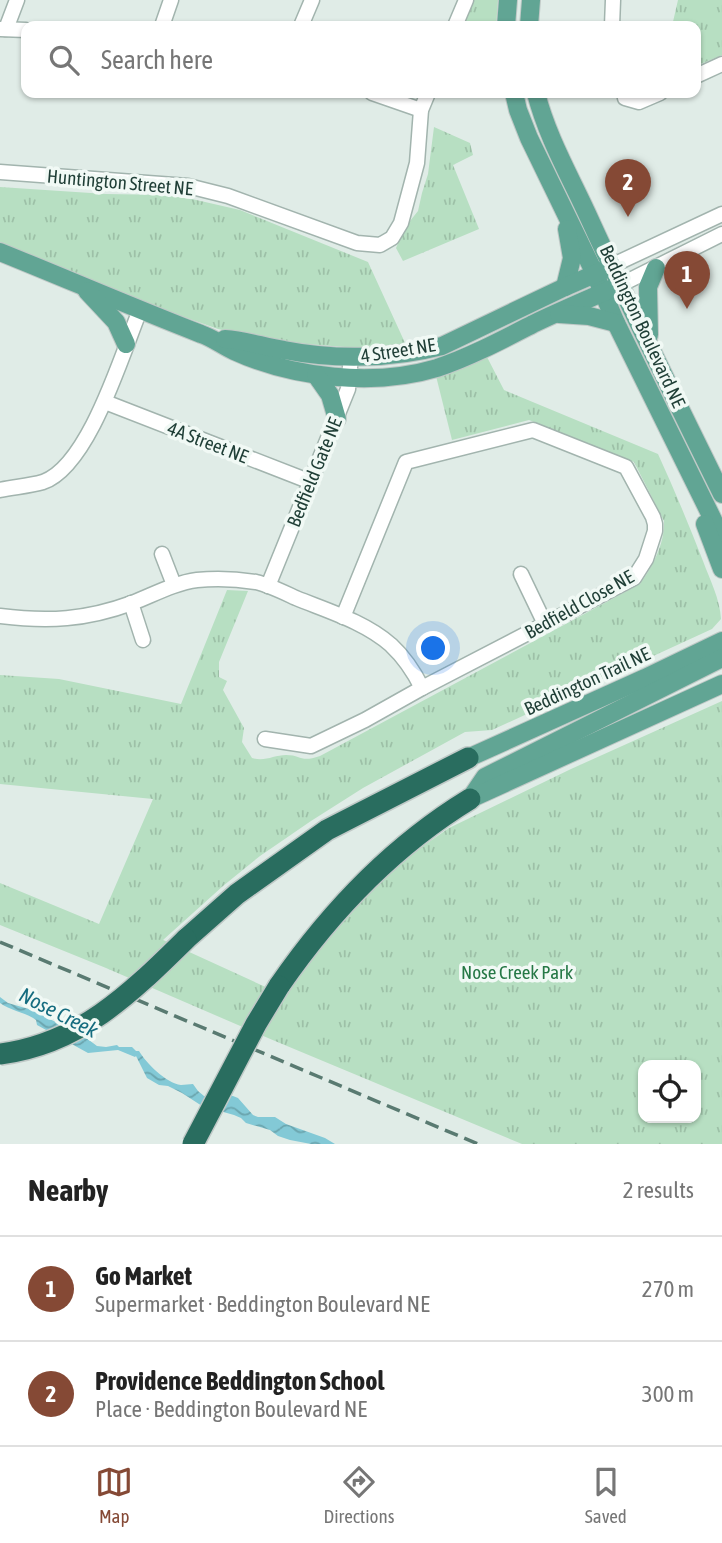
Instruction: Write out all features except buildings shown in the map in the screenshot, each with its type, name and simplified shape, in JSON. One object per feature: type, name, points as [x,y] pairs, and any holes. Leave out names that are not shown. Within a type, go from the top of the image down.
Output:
[{"type":"highway","points":[[0,1054],[35,1047],[85,1025],[136,988],[237,894],[327,830],[468,758]]},
{"type":"highway","points":[[193,1144],[256,1024],[279,986],[316,936],[387,861],[426,829],[470,799]]},
{"type":"main road","points":[[506,21],[508,0]]},
{"type":"main road","points":[[529,21],[531,0]]},
{"type":"main road","name":"Beddington Boulevard NE","points":[[515,98],[529,138],[564,212],[603,270],[620,285],[722,494]]},
{"type":"main road","name":"Beddington Boulevard NE","points":[[537,98],[603,270],[603,293],[722,538]]},
{"type":"main road","points":[[564,212],[572,258],[565,287]]},
{"type":"main road","name":"4 Street NE","points":[[0,252],[214,339],[233,351],[284,368],[350,377],[376,378],[435,368],[467,356],[620,285]]},
{"type":"main road","points":[[649,345],[648,287],[656,268]]},
{"type":"main road","name":"4 Street NE","points":[[214,339],[236,340],[286,351],[351,356],[420,352],[442,346],[603,270]]},
{"type":"main road","points":[[79,284],[116,322],[126,344]]},
{"type":"main road","points":[[556,313],[589,316],[616,323]]},
{"type":"main road","points":[[316,374],[330,395],[337,419]]},
{"type":"main road","points":[[691,474],[695,497],[722,569]]},
{"type":"main road","name":"Beddington Trail NE","points":[[468,758],[722,641]]},
{"type":"main road","points":[[470,799],[485,777],[722,658]]},
{"type":"main road","points":[[470,799],[722,684]]},
{"type":"street","points":[[18,0],[3,29],[21,30]]},
{"type":"street","points":[[164,21],[171,0]]},
{"type":"street","points":[[303,21],[312,0]]},
{"type":"street","points":[[457,21],[466,0]]},
{"type":"street","points":[[612,21],[613,0]]},
{"type":"street","points":[[701,74],[722,64]]},
{"type":"street","points":[[386,98],[421,110],[426,98]]},
{"type":"street","points":[[628,98],[639,102],[648,98]]},
{"type":"street","name":"Huntington Street NE","points":[[0,172],[188,186],[228,196],[357,243],[380,245],[392,238],[401,223],[417,163],[421,110]]},
{"type":"street","points":[[603,270],[722,214]]},
{"type":"street","points":[[620,285],[722,234]]},
{"type":"street","points":[[0,490],[45,481],[65,466],[86,438],[104,402],[140,310]]},
{"type":"street","name":"Bedfield Gate NE","points":[[268,586],[348,389],[351,356]]},
{"type":"street","name":"4A Street NE","points":[[104,402],[311,482]]},
{"type":"street","name":"Bedfield Close NE","points":[[265,739],[311,746],[634,578],[646,559],[655,531],[653,517],[626,467],[533,430],[406,462],[343,617]]},
{"type":"street","points":[[162,554],[174,585]]},
{"type":"street","points":[[521,574],[545,624]]},
{"type":"street","points":[[0,616],[66,620],[94,615],[174,585],[197,580],[226,579],[259,583],[369,630],[401,655],[422,688]]},
{"type":"street","points":[[131,603],[142,640]]},
{"type":"green space","points":[[472,0],[498,0],[496,21],[463,21]]},
{"type":"green space","points":[[678,0],[722,0],[722,55],[701,64],[701,21],[673,21]]},
{"type":"green space","points":[[434,127],[470,143],[473,155],[453,165],[479,229],[403,261],[396,248],[406,226],[418,211],[428,174]]},
{"type":"green space","points":[[0,187],[166,195],[240,210],[368,262],[406,345],[358,348],[258,338],[218,329],[156,307],[0,244]]},
{"type":"green space","name":"Nose Creek Park","points":[[487,357],[504,390],[658,454],[712,582],[721,619],[712,629],[492,730],[465,732],[363,788],[260,856],[163,940],[281,994],[351,908],[400,862],[449,828],[722,701],[722,1144],[522,1144],[0,925],[0,883],[99,924],[153,799],[0,784],[0,675],[59,679],[181,704],[227,590],[248,591],[219,662],[219,677],[227,681],[223,690],[244,728],[242,742],[252,758],[291,755],[308,759],[320,756],[640,584],[657,554],[664,521],[634,462],[529,420],[452,440],[436,376]]},
{"type":"water","points":[[0,997],[8,1003],[32,1010],[97,1046],[132,1047],[169,1081],[181,1085],[193,1084],[204,1096],[233,1096],[253,1115],[275,1117],[335,1144],[311,1144],[290,1140],[270,1130],[246,1123],[234,1115],[202,1106],[182,1093],[147,1078],[136,1056],[118,1050],[88,1053],[37,1025],[32,1017],[0,1003]]},
{"type":"railway","points":[[0,942],[478,1144]]},
{"type":"place","name":"Providence Beddington School","points":[[628,217]]},
{"type":"place","name":"Go Market","points":[[687,309]]},
{"type":"water label","name":"Nose Creek","points":[[59,1012]]}]
